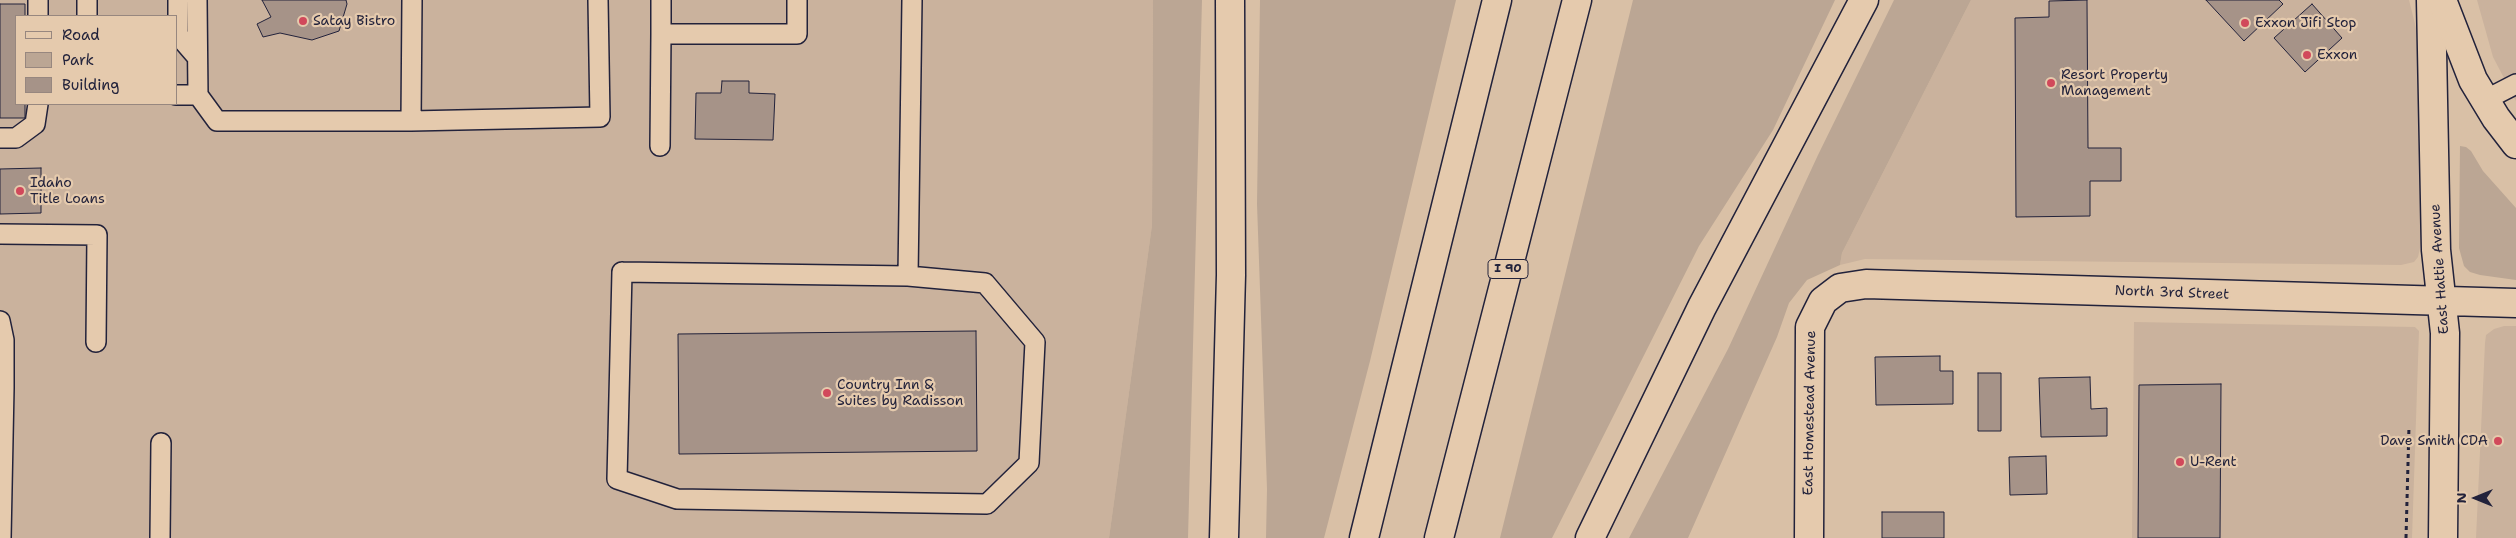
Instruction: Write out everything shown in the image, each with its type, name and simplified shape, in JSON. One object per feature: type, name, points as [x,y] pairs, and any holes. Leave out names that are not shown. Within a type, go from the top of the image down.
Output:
[{"type":"main road","points":[[1224,538],[1231,275],[1230,0]]},
{"type":"main road","points":[[1364,538],[1497,0]]},
{"type":"main road","name":"I 90","points":[[1440,538],[1577,0]]},
{"type":"main road","points":[[1590,538],[1702,307],[1864,0]]},
{"type":"main road","name":"East Hattie Avenue","points":[[2431,0],[2436,250],[2445,333],[2443,538]]},
{"type":"main road","points":[[2442,0],[2461,54],[2485,100],[2516,144]]},
{"type":"main road","name":"North 3rd Street","points":[[1831,294],[1840,288],[1866,284],[2516,303]]},
{"type":"main road","name":"East Homestead Avenue","points":[[1809,538],[1810,327],[1822,301],[1831,294]]},
{"type":"lane","points":[[38,0],[38,15]]},
{"type":"lane","points":[[87,0],[87,15]]},
{"type":"lane","points":[[178,0],[178,35],[197,57]]},
{"type":"lane","points":[[196,0],[198,95],[217,121],[411,121],[600,118],[598,0]]},
{"type":"lane","points":[[411,121],[412,0]]},
{"type":"lane","points":[[660,146],[662,0]]},
{"type":"lane","points":[[661,34],[797,34],[797,0]]},
{"type":"lane","points":[[908,276],[912,0]]},
{"type":"lane","points":[[2485,100],[2516,84]]},
{"type":"lane","points":[[178,95],[198,95]]},
{"type":"lane","points":[[0,138],[16,138],[35,124],[38,105]]},
{"type":"lane","points":[[0,234],[97,234],[96,342]]},
{"type":"lane","points":[[622,272],[908,276],[985,283],[1035,342],[1029,464],[987,504],[677,499],[617,479],[622,272]]},
{"type":"lane","points":[[0,321],[4,340],[0,500],[1,538]]},
{"type":"lane","points":[[160,538],[161,443]]},
{"type":"path","points":[[2406,538],[2410,421]]},
{"type":"shaded area","points":[[0,0],[1153,0],[1152,225],[1109,538],[0,538]]},
{"type":"shaded area","points":[[1971,0],[2409,0],[2424,60],[2422,239],[2418,257],[2414,262],[2401,265],[1865,259],[1840,265],[1842,253]]},
{"type":"shaded area","points":[[2477,0],[2516,0],[2516,101],[2493,57]]},
{"type":"shaded area","points":[[2134,322],[2415,327],[2419,331],[2412,538],[2132,538]]},
{"type":"shaded area","name":"Dave Smith CDA","points":[[2504,326],[2516,326],[2516,538],[2476,538],[2486,335],[2494,329]]},
{"type":"green space","points":[[1153,0],[1202,0],[1188,538],[1109,538],[1152,225]]},
{"type":"green space","points":[[1260,0],[1456,0],[1370,361],[1324,538],[1266,538],[1267,489],[1257,204]]},
{"type":"green space","points":[[1633,0],[1835,0],[1773,130],[1699,246],[1552,538],[1500,538]]},
{"type":"green space","points":[[1894,0],[1971,0],[1842,253],[1840,265],[1807,280],[1789,303],[1777,337],[1688,538],[1629,538],[1728,349],[1818,155]]},
{"type":"green space","points":[[2460,146],[2466,147],[2471,151],[2483,171],[2516,208],[2516,280],[2480,275],[2470,272],[2464,266],[2459,248]]},
{"type":"building","name":"Satay Bistro","points":[[262,0],[346,0],[347,4],[339,31],[312,40],[280,33],[263,37],[257,24],[271,17]]},
{"type":"building","name":"Resort Property Management","points":[[2087,0],[2088,148],[2121,148],[2121,181],[2090,181],[2090,216],[2016,217],[2015,18],[2049,17],[2049,1]]},
{"type":"building","name":"Exxon Jifi Stop","points":[[2206,0],[2279,0],[2283,4],[2244,41]]},
{"type":"building","points":[[0,4],[25,4],[25,15],[15,15],[15,105],[25,105],[25,118],[0,118]]},
{"type":"building","name":"Exxon","points":[[2312,4],[2342,38],[2305,72],[2274,38]]},
{"type":"building","points":[[722,81],[749,81],[749,93],[775,94],[773,140],[695,139],[696,93],[721,93]]},
{"type":"building","name":"Idaho Title Loans","points":[[41,168],[41,213],[0,214],[0,169]]},
{"type":"building","name":"Country Inn & Suites by Radisson","points":[[976,331],[977,451],[679,454],[678,334]]},
{"type":"building","points":[[1940,356],[1940,371],[1953,371],[1953,404],[1876,405],[1875,357]]},
{"type":"building","points":[[1978,373],[2001,373],[2001,431],[1978,431]]},
{"type":"building","points":[[2090,377],[2091,409],[2107,408],[2107,436],[2041,437],[2039,378]]},
{"type":"building","name":"U-Rent","points":[[2221,384],[2220,538],[2138,538],[2139,385]]},
{"type":"building","points":[[2046,456],[2047,494],[2010,495],[2009,457]]},
{"type":"building","points":[[1882,512],[1944,512],[1944,538],[1882,538]]},
{"type":"place","name":"Satay Bistro","points":[[303,21]]},
{"type":"place","name":"Exxon Jifi Stop","points":[[2245,23]]},
{"type":"place","name":"Exxon","points":[[2307,55]]},
{"type":"place","name":"Resort Property Management","points":[[2051,83]]},
{"type":"place","name":"Idaho Title Loans","points":[[20,191]]},
{"type":"place","name":"Country Inn & Suites by Radisson","points":[[827,393]]},
{"type":"place","name":"Dave Smith CDA","points":[[2498,441]]},
{"type":"place","name":"U-Rent","points":[[2180,462]]}]
